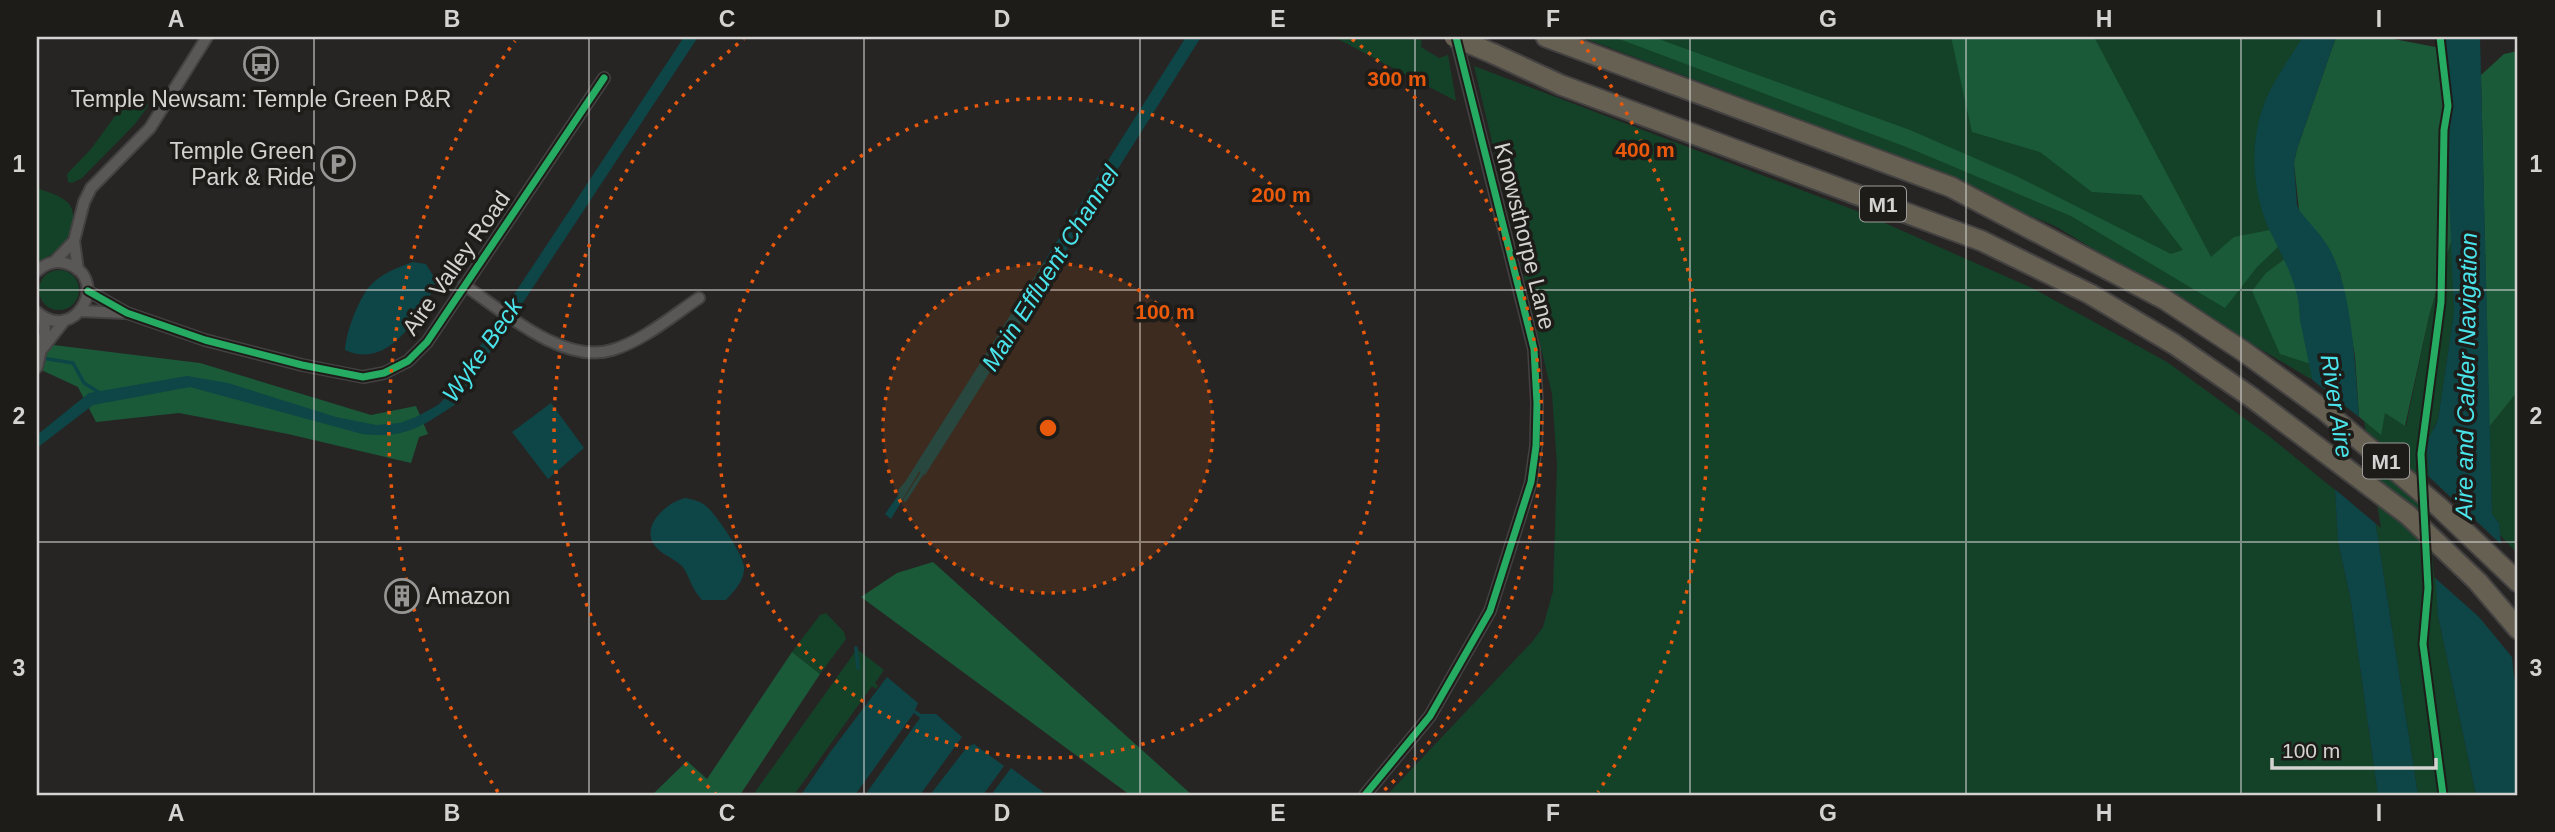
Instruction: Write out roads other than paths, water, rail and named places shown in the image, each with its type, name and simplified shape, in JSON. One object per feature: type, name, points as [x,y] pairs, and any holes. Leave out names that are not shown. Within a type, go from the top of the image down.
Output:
[{"type":"highway","name":"M1","points":[[1455,37],[1561,85],[1982,241],[2090,294],[2174,344],[2251,397],[2408,515],[2478,582],[2518,629]]},
{"type":"highway","name":"M1","points":[[1546,37],[1951,187],[2164,299],[2324,410],[2382,458],[2518,582]]},
{"type":"street","points":[[42,349],[65,320],[81,311],[88,291],[87,283],[78,270],[74,241],[90,188],[150,128],[207,37]]},
{"type":"street","name":"Knowsthorpe Lane","points":[[1365,795],[1430,716],[1490,611],[1531,482],[1536,446],[1534,349],[1455,37]]},
{"type":"street","name":"Aire Valley Road","points":[[88,291],[127,313],[205,340],[302,365],[363,377],[384,373],[408,361],[427,342],[604,78]]},
{"type":"street","points":[[37,271],[54,262],[74,241]]},
{"type":"street","points":[[54,262],[63,262],[78,270]]},
{"type":"street","points":[[464,285],[534,332],[571,351],[590,353],[609,351],[630,343],[699,298]]},
{"type":"street","name":"Aire Valley Road","points":[[81,311],[127,313]]},
{"type":"street","points":[[40,314],[56,321],[65,320]]},
{"type":"street","points":[[37,366],[45,333],[40,314]]},
{"type":"water","name":"Wyke Beck","points":[[684,37],[698,37],[456,404],[444,412],[412,430],[401,433],[362,434],[190,387],[93,405],[37,448],[37,435],[89,393],[187,376],[228,383],[336,417],[376,425],[400,423],[438,405],[447,396]]},
{"type":"water","points":[[1186,37],[1201,37],[925,475],[919,472],[891,519],[885,514],[899,494],[898,490]]},
{"type":"water","name":"River Aire","points":[[2303,37],[2336,37],[2297,149],[2294,163],[2297,205],[2329,248],[2337,265],[2348,307],[2359,417],[2418,795],[2378,795],[2350,596],[2338,542],[2335,490],[2297,296],[2290,273],[2263,213],[2256,180],[2255,146],[2261,113],[2275,81]]},
{"type":"water","name":"Aire and Calder Navigation","points":[[2446,37],[2480,37],[2492,514],[2499,523],[2514,677],[2518,691],[2518,795],[2476,795],[2438,616],[2427,448],[2438,420],[2454,312],[2447,147],[2451,100],[2447,81]]},
{"type":"water","points":[[413,262],[426,264],[437,282],[402,336],[376,353],[361,354],[345,350],[353,317],[369,287],[384,275]]},
{"type":"water","points":[[551,403],[584,448],[548,479],[512,432]]},
{"type":"water","points":[[686,498],[701,503],[710,510],[739,553],[744,567],[743,576],[726,600],[702,600],[682,566],[658,549],[652,541],[650,534],[655,520],[672,503]]},
{"type":"water","points":[[887,677],[918,703],[915,710],[921,714],[936,714],[962,737],[920,795],[865,795],[920,718],[914,713],[855,795],[801,795],[831,751]]},
{"type":"water","points":[[974,744],[1004,766],[983,795],[930,795],[967,747]]},
{"type":"water","points":[[1011,768],[1047,795],[991,795]]},
{"type":"waterway","points":[[42,358],[73,363],[84,383],[100,393]]},
{"type":"waterway","name":"Main Effluent Channel","points":[[905,500],[925,469]]},
{"type":"waterway","points":[[856,648],[858,668]]},
{"type":"place","name":"Temple Newsam: Temple Green P&R","points":[[261,64]]},
{"type":"place","name":"Temple Green Park & Ride","points":[[338,164]]},
{"type":"place","name":"Amazon","points":[[402,596]]}]
